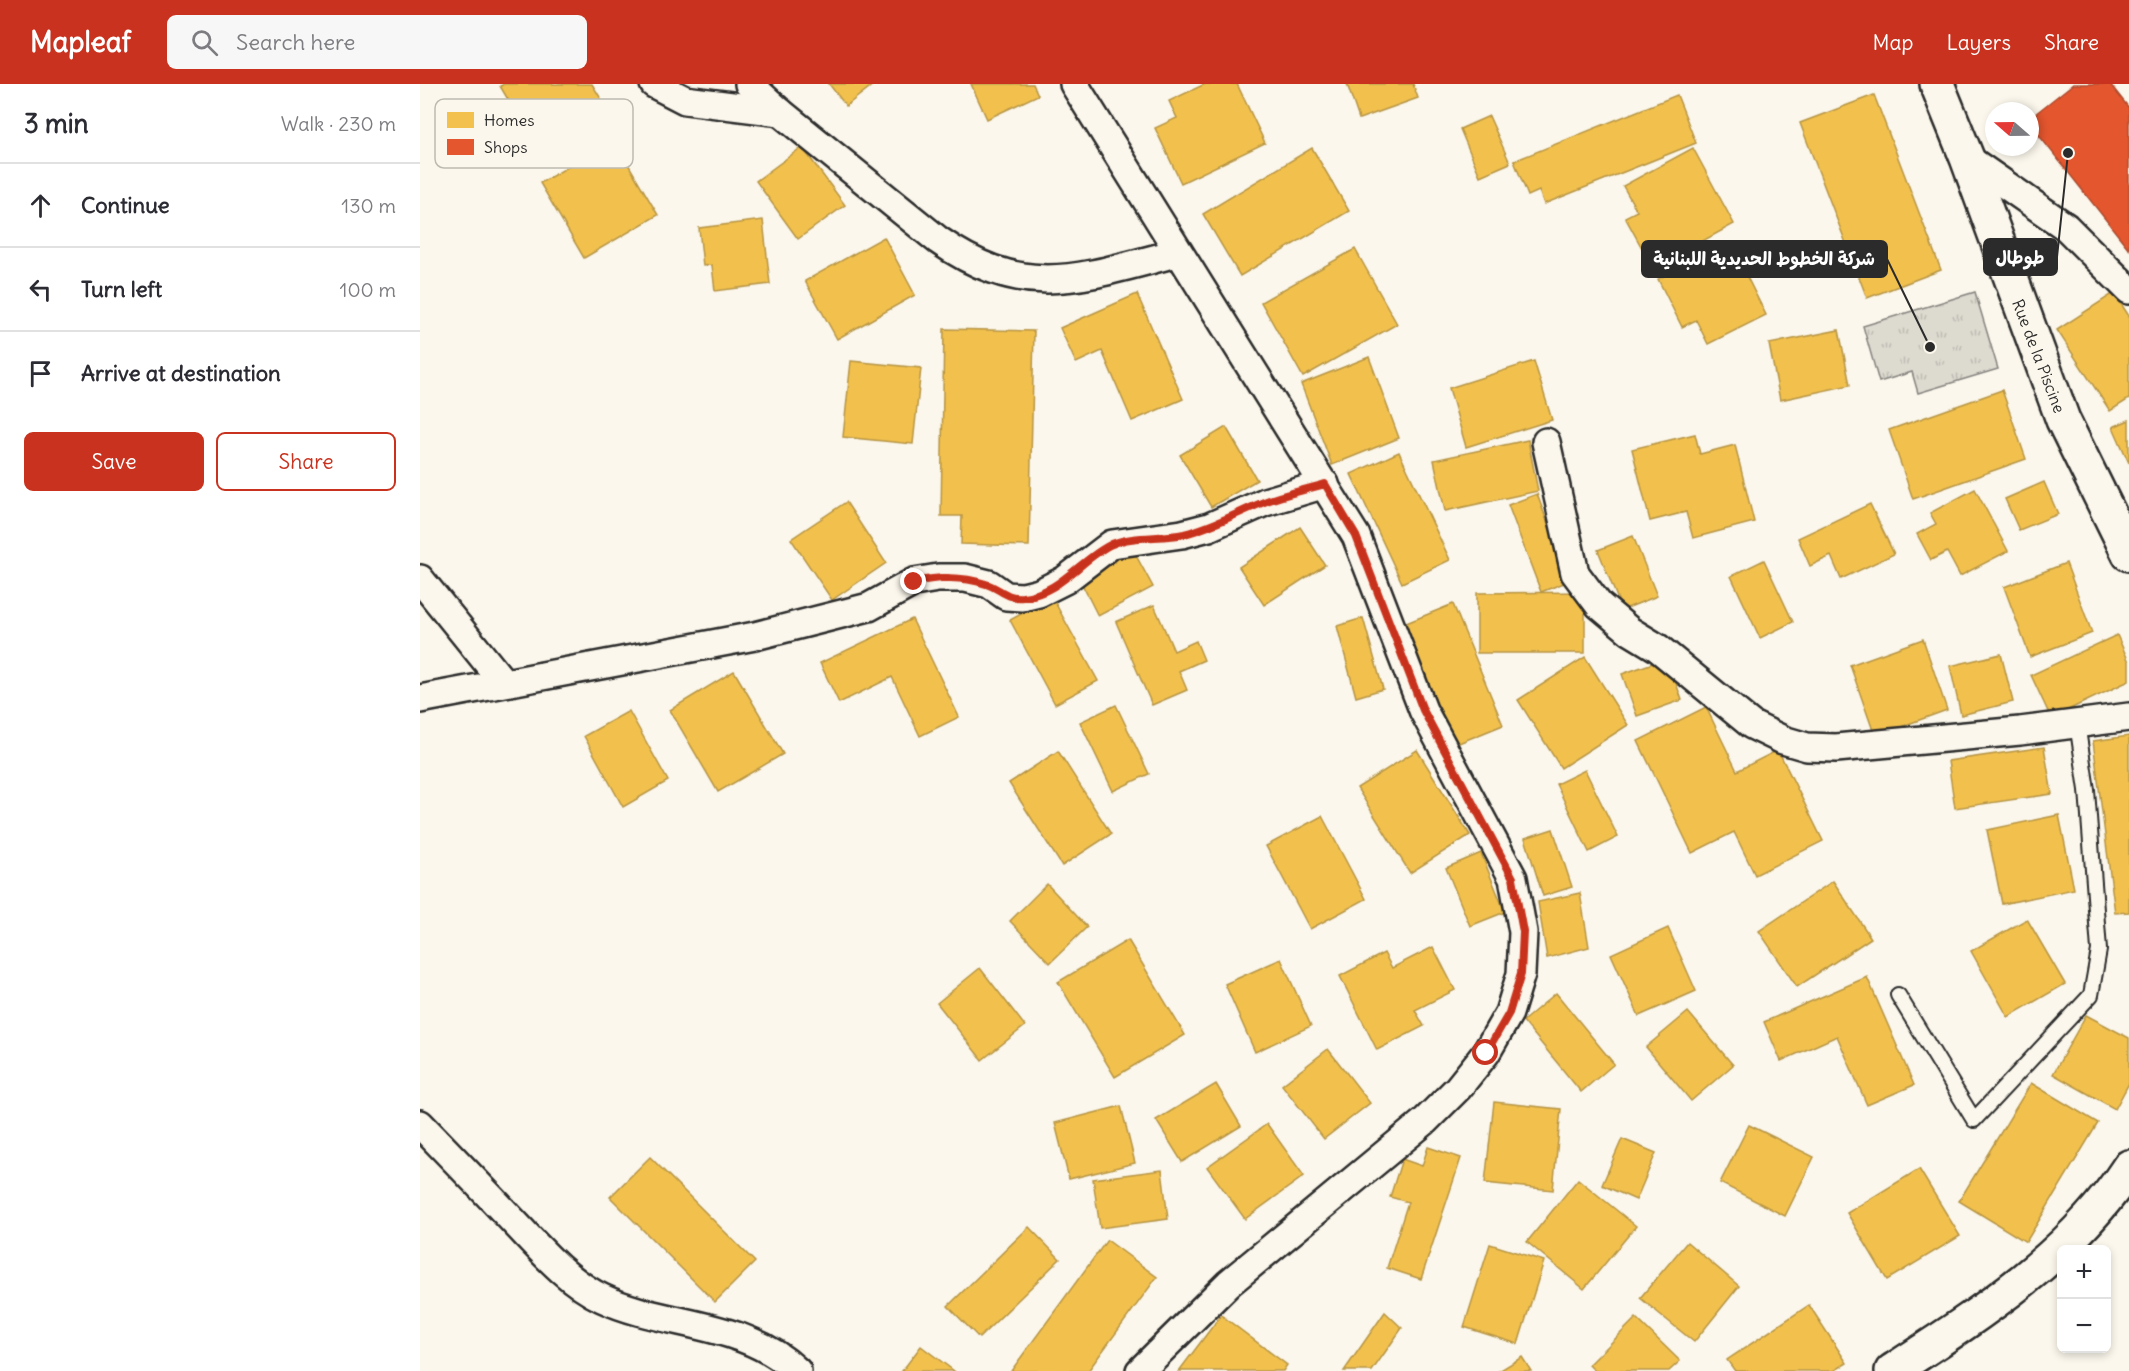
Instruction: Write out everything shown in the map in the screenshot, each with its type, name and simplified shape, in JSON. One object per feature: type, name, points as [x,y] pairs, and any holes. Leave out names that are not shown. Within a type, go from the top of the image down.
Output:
[{"type":"street","points":[[654,84],[685,100],[780,112]]},
{"type":"street","points":[[749,84],[780,112],[938,240],[965,258],[999,273],[1032,279],[1077,278],[1177,254]]},
{"type":"street","points":[[1074,84],[1177,254],[1356,536],[1423,710],[1513,878],[1523,932],[1521,974],[1509,1013],[1486,1053],[1458,1088],[1425,1121],[1229,1283],[1140,1371]]},
{"type":"street","name":"Rue de la Piscine","points":[[1937,84],[1967,158],[2063,420],[2129,554]]},
{"type":"street","points":[[1967,158],[2066,227],[2129,290]]},
{"type":"street","points":[[1546,442],[1575,573],[1599,605],[1630,631],[1658,648],[1752,725],[1783,740],[1807,747],[1836,748],[2129,717]]},
{"type":"street","points":[[420,699],[755,636],[869,607],[914,582],[938,578],[965,578],[989,584],[1006,596],[1023,597],[1046,590],[1065,580],[1112,544],[1200,530],[1265,502],[1325,484]]},
{"type":"street","points":[[420,579],[503,682]]},
{"type":"street","points":[[420,1124],[557,1266],[599,1297],[626,1308],[704,1325],[765,1349],[797,1371]]},
{"type":"street","points":[[1892,1371],[1980,1314],[2048,1260],[2116,1187],[2129,1167]]},
{"type":"lane","points":[[1898,995],[1974,1120],[2091,995],[2099,950],[2087,790],[2077,723]]},
{"type":"green space","points":[[1975,292],[1998,369],[1918,393],[1912,372],[1879,382],[1863,326]]},
{"type":"building: Homes","points":[[504,84],[592,84],[601,99],[508,99],[500,86]]},
{"type":"building: Homes","points":[[829,84],[874,84],[846,106]]},
{"type":"building: Homes","points":[[971,84],[1033,84],[1038,95],[987,119]]},
{"type":"building: Homes","points":[[1205,84],[1237,84],[1265,143],[1181,183],[1155,128],[1177,118],[1169,101]]},
{"type":"building: Homes","points":[[1347,84],[1413,84],[1418,98],[1359,119]]},
{"type":"building: Homes","points":[[1677,95],[1696,143],[1544,204],[1539,191],[1528,196],[1514,161]]},
{"type":"building: Homes","points":[[1874,95],[1941,270],[1867,298],[1800,123]]},
{"type":"building: Homes","points":[[1489,116],[1510,163],[1480,176],[1460,129]]},
{"type":"building: Homes","points":[[802,147],[845,205],[798,239],[756,181]]},
{"type":"building: Homes","points":[[1312,148],[1349,211],[1240,276],[1203,214]]},
{"type":"building: Homes","points":[[1693,148],[1734,224],[1653,268],[1625,217],[1637,211],[1623,186]]},
{"type":"building: Homes","points":[[566,168],[630,168],[658,215],[584,258],[540,183]]},
{"type":"building: Homes","points":[[763,220],[770,284],[715,291],[712,265],[703,266],[699,228]]},
{"type":"building: Homes","points":[[884,237],[915,295],[837,339],[805,281]]},
{"type":"building: Homes","points":[[1730,243],[1766,315],[1708,344],[1696,320],[1682,327],[1658,279]]},
{"type":"building: Homes","points":[[1355,249],[1397,324],[1303,377],[1261,302]]},
{"type":"building: Homes","points":[[2114,293],[2129,316],[2129,399],[2110,411],[2057,330]]},
{"type":"building: Homes","points":[[1137,294],[1183,399],[1132,421],[1102,351],[1076,363],[1060,328]]},
{"type":"building: Homes","points":[[944,329],[1034,331],[1029,546],[961,544],[962,516],[941,516]]},
{"type":"building: Homes","points":[[1839,330],[1850,385],[1780,400],[1769,344]]},
{"type":"building: Homes","points":[[1369,357],[1399,438],[1332,465],[1301,384]]},
{"type":"building: Homes","points":[[851,361],[921,368],[913,444],[843,437]]},
{"type":"building: Homes","points":[[1534,361],[1552,420],[1466,447],[1449,388]]},
{"type":"building: Homes","points":[[2002,390],[2026,459],[1913,499],[1889,430]]},
{"type":"building: Homes","points":[[2129,420],[2129,463],[2113,427]]},
{"type":"building: Homes","points":[[1226,427],[1257,480],[1211,507],[1180,455]]},
{"type":"building: Homes","points":[[1695,434],[1700,454],[1735,445],[1754,522],[1693,538],[1686,512],[1650,521],[1632,449]]},
{"type":"building: Homes","points":[[1528,440],[1538,491],[1445,511],[1434,460]]},
{"type":"building: Homes","points":[[1399,452],[1450,560],[1402,583],[1351,474]]},
{"type":"building: Homes","points":[[2044,482],[2058,514],[2019,530],[2005,499]]},
{"type":"building: Homes","points":[[1975,489],[2008,551],[1960,576],[1947,552],[1931,560],[1917,534],[1936,524],[1930,513]]},
{"type":"building: Homes","points":[[1537,494],[1569,581],[1541,592],[1508,505]]},
{"type":"building: Homes","points":[[846,502],[886,563],[832,600],[791,539]]},
{"type":"building: Homes","points":[[1870,504],[1894,554],[1841,579],[1831,556],[1810,566],[1798,538]]},
{"type":"building: Homes","points":[[1300,527],[1325,565],[1264,605],[1239,567]]},
{"type":"building: Homes","points":[[1633,536],[1657,596],[1622,610],[1598,550]]},
{"type":"building: Homes","points":[[1133,550],[1153,587],[1098,616],[1079,578]]},
{"type":"building: Homes","points":[[1764,560],[1793,622],[1760,638],[1731,576]]},
{"type":"building: Homes","points":[[2066,563],[2092,633],[2030,657],[2004,587]]},
{"type":"building: Homes","points":[[1585,592],[1585,653],[1477,653],[1477,593]]},
{"type":"building: Homes","points":[[1052,597],[1098,681],[1055,704],[1010,620]]},
{"type":"building: Homes","points":[[1453,604],[1503,725],[1449,747],[1399,626]]},
{"type":"building: Homes","points":[[1154,605],[1174,651],[1196,641],[1204,660],[1179,671],[1187,690],[1152,705],[1116,622]]},
{"type":"building: Homes","points":[[1363,618],[1383,689],[1356,697],[1337,626]]},
{"type":"building: Homes","points":[[912,619],[959,717],[920,736],[892,677],[839,703],[820,663]]},
{"type":"building: Homes","points":[[2117,635],[2129,662],[2129,681],[2051,718],[2031,675]]},
{"type":"building: Homes","points":[[1923,639],[1947,710],[1875,736],[1850,665]]},
{"type":"building: Homes","points":[[2001,654],[2013,702],[1961,715],[1950,666]]},
{"type":"building: Homes","points":[[1585,657],[1628,725],[1561,768],[1518,700]]},
{"type":"building: Homes","points":[[1667,658],[1682,700],[1637,716],[1622,674]]},
{"type":"building: Homes","points":[[734,671],[783,754],[718,792],[670,710]]},
{"type":"building: Homes","points":[[1116,705],[1149,774],[1113,791],[1080,722]]},
{"type":"building: Homes","points":[[1706,707],[1737,771],[1778,750],[1823,841],[1755,875],[1734,832],[1692,853],[1638,741]]},
{"type":"building: Homes","points":[[629,711],[668,781],[623,807],[584,736]]},
{"type":"building: Homes","points":[[2129,736],[2129,912],[2115,913],[2093,741]]},
{"type":"building: Homes","points":[[2044,747],[2052,794],[1955,808],[1948,761]]},
{"type":"building: Homes","points":[[1417,750],[1470,835],[1410,873],[1357,788]]},
{"type":"building: Homes","points":[[1058,751],[1111,834],[1062,866],[1009,783]]},
{"type":"building: Homes","points":[[1585,770],[1618,837],[1589,852],[1556,784]]},
{"type":"building: Homes","points":[[2059,815],[2074,889],[2002,904],[1987,830]]},
{"type":"building: Homes","points":[[1322,816],[1366,899],[1310,929],[1266,846]]},
{"type":"building: Homes","points":[[1553,829],[1572,887],[1543,896],[1525,838]]},
{"type":"building: Homes","points":[[1481,853],[1505,912],[1470,926],[1446,868]]},
{"type":"building: Homes","points":[[1833,881],[1871,938],[1797,987],[1759,931]]},
{"type":"building: Homes","points":[[1047,884],[1087,927],[1050,963],[1010,921]]},
{"type":"building: Homes","points":[[1580,893],[1589,947],[1547,958],[1538,902]]},
{"type":"building: Homes","points":[[2027,919],[2065,984],[2008,1017],[1971,951]]},
{"type":"building: Homes","points":[[1668,928],[1696,991],[1639,1016],[1611,954]]},
{"type":"building: Homes","points":[[1128,940],[1185,1035],[1115,1077],[1058,982]]},
{"type":"building: Homes","points":[[1433,947],[1455,990],[1415,1010],[1424,1026],[1377,1050],[1340,976],[1384,953],[1392,968]]},
{"type":"building: Homes","points":[[1281,959],[1311,1026],[1255,1052],[1225,984]]},
{"type":"building: Homes","points":[[980,968],[1025,1026],[982,1060],[937,1003]]},
{"type":"building: Homes","points":[[1867,977],[1914,1085],[1867,1105],[1837,1036],[1781,1061],[1764,1022]]},
{"type":"building: Homes","points":[[1556,993],[1614,1064],[1581,1092],[1523,1021]]},
{"type":"building: Homes","points":[[1688,1012],[1733,1065],[1691,1101],[1646,1047]]},
{"type":"building: Homes","points":[[2086,1015],[2129,1038],[2129,1083],[2115,1109],[2053,1074]]},
{"type":"building: Homes","points":[[1328,1049],[1370,1103],[1324,1139],[1282,1085]]},
{"type":"building: Homes","points":[[2031,1083],[2098,1123],[2026,1242],[1959,1201]]},
{"type":"building: Homes","points":[[1216,1084],[1241,1126],[1182,1162],[1156,1120]]},
{"type":"building: Homes","points":[[1494,1102],[1561,1109],[1553,1190],[1485,1183]]},
{"type":"building: Homes","points":[[1121,1106],[1135,1163],[1069,1179],[1055,1123]]},
{"type":"building: Homes","points":[[1267,1124],[1304,1176],[1245,1219],[1207,1167]]},
{"type":"building: Homes","points":[[1749,1125],[1814,1157],[1785,1216],[1720,1183]]},
{"type":"building: Homes","points":[[1622,1139],[1656,1153],[1636,1200],[1602,1185]]},
{"type":"building: Homes","points":[[1428,1147],[1461,1158],[1421,1279],[1387,1268],[1408,1202],[1390,1197],[1402,1159],[1422,1166]]},
{"type":"building: Homes","points":[[650,1157],[755,1262],[715,1302],[610,1197]]},
{"type":"building: Homes","points":[[1919,1169],[1960,1236],[1887,1280],[1847,1213]]},
{"type":"building: Homes","points":[[1162,1170],[1168,1219],[1100,1228],[1093,1179]]},
{"type":"building: Homes","points":[[1578,1179],[1636,1226],[1584,1289],[1527,1242]]},
{"type":"building: Homes","points":[[1029,1227],[1060,1259],[979,1338],[948,1306]]},
{"type":"building: Homes","points":[[1107,1240],[1157,1277],[1088,1371],[1011,1371]]},
{"type":"building: Homes","points":[[1687,1242],[1739,1286],[1694,1342],[1640,1298]]},
{"type":"building: Homes","points":[[1490,1244],[1544,1261],[1518,1344],[1464,1327]]},
{"type":"building: Homes","points":[[1809,1305],[1847,1363],[1834,1371],[1735,1371],[1727,1360]]},
{"type":"building: Homes","points":[[1385,1312],[1402,1328],[1372,1371],[1344,1371]]},
{"type":"building: Homes","points":[[1221,1315],[1287,1365],[1283,1371],[1179,1371]]},
{"type":"building: Homes","points":[[1636,1318],[1680,1361],[1669,1371],[1595,1371],[1589,1365]]},
{"type":"building: Homes","points":[[921,1346],[954,1371],[902,1371]]},
{"type":"building: Homes","points":[[1522,1357],[1531,1371],[1499,1371]]},
{"type":"building: Shops","points":[[2073,84],[2110,84],[2129,108],[2129,249],[2039,135],[2039,111]]},
{"type":"place","name":"طوطال","points":[[2068,153]]},
{"type":"place","name":"شركة الخطوط الحديدية اللبنانية","points":[[1930,347]]},
{"type":"route","points":[[914,582],[938,578],[965,578],[989,584],[1006,596],[1023,597],[1039,593],[1065,580],[1112,544],[1126,540],[1154,539],[1209,527],[1265,502],[1325,484],[1356,536],[1423,710],[1513,878],[1523,932],[1521,974],[1509,1013],[1486,1053]]}]
